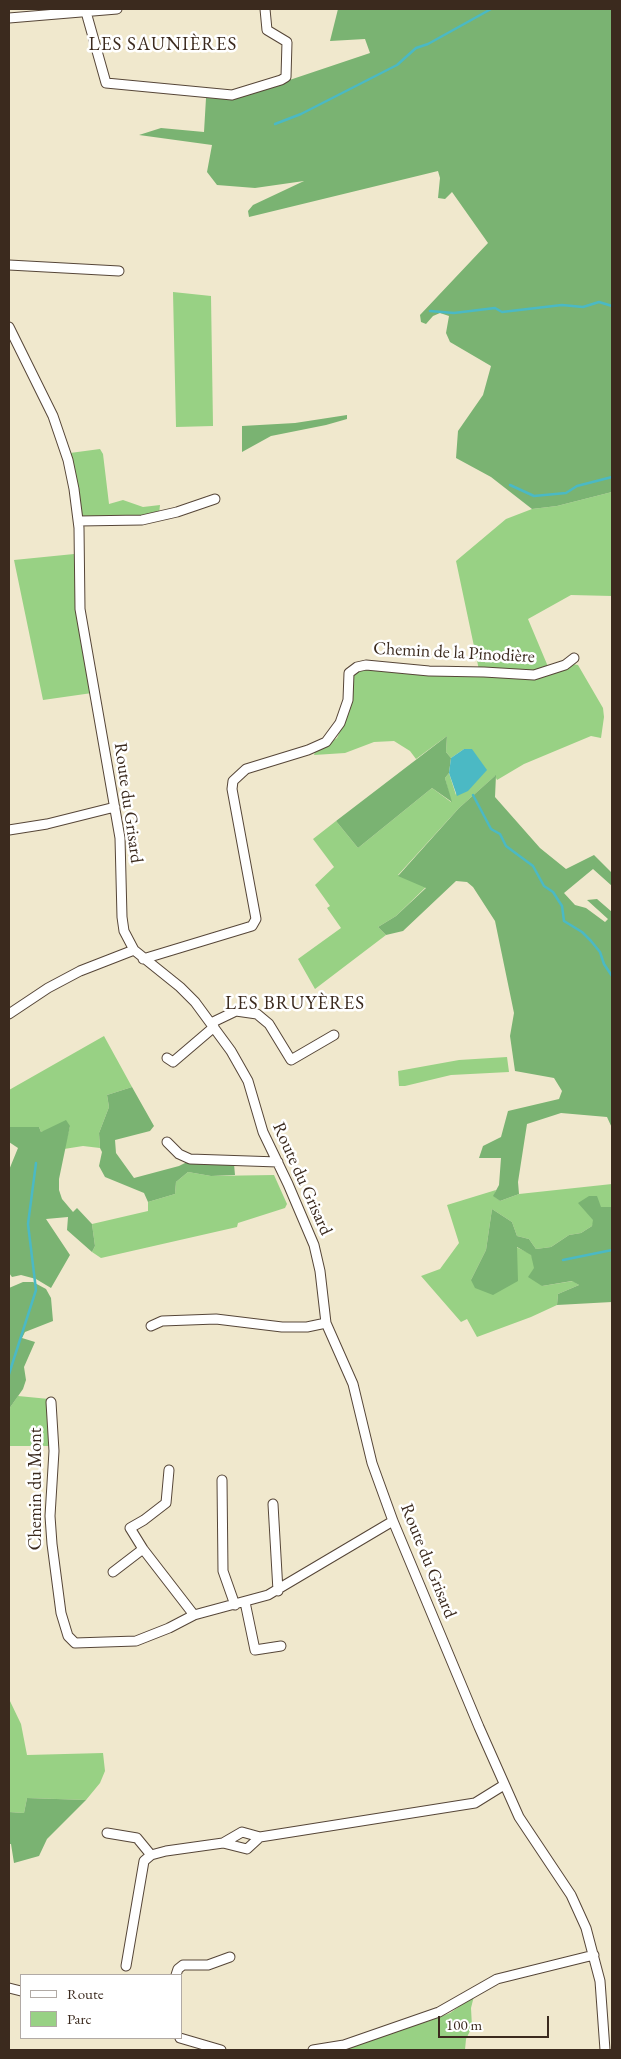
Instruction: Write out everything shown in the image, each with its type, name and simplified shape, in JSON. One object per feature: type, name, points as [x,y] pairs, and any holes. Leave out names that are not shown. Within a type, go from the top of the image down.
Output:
[{"type":"street","points":[[9,18],[117,9]]},
{"type":"street","points":[[86,12],[106,83],[113,86],[232,95],[286,77],[287,42],[268,30],[265,9]]},
{"type":"street","points":[[9,265],[119,271]]},
{"type":"street","name":"Route du Grisard","points":[[9,327],[62,438],[79,521],[80,608],[122,851],[122,918],[124,931],[134,950],[143,959],[188,994],[213,1025],[248,1081],[263,1132],[296,1202],[318,1258],[326,1323],[353,1384],[372,1463],[393,1520],[504,1785],[529,1834],[578,1909],[594,1956],[601,1987],[605,2050]]},
{"type":"street","points":[[79,521],[142,520],[177,512],[216,499]]},
{"type":"street","name":"Chemin de la Pinodière","points":[[143,959],[252,926],[256,919],[232,789],[234,781],[246,769],[308,750],[326,742],[340,724],[348,700],[349,673],[357,667],[366,665],[429,671],[534,675],[565,665],[574,658]]},
{"type":"street","points":[[9,830],[47,824],[115,807]]},
{"type":"street","points":[[9,1014],[48,988],[80,971],[134,950]]},
{"type":"street","points":[[167,1058],[173,1062],[213,1025],[236,1011],[258,1014],[269,1024],[292,1060],[334,1036]]},
{"type":"street","points":[[167,1142],[179,1154],[190,1159],[278,1162]]},
{"type":"street","points":[[151,1326],[162,1321],[207,1319],[307,1327],[326,1323]]},
{"type":"street","name":"Chemin du Mont","points":[[51,1402],[54,1450],[50,1516],[52,1544],[58,1602],[68,1636],[75,1643],[136,1641],[169,1628],[194,1615],[235,1605],[278,1591],[393,1520]]},
{"type":"street","points":[[168,1470],[166,1503],[130,1528],[143,1549],[194,1615]]},
{"type":"street","points":[[222,1480],[223,1571],[235,1605]]},
{"type":"street","points":[[273,1504],[278,1591]]},
{"type":"street","points":[[113,1572],[143,1549]]},
{"type":"street","points":[[245,1602],[255,1650],[281,1646]]},
{"type":"street","points":[[223,1843],[242,1832],[260,1837],[475,1802],[504,1785]]},
{"type":"street","points":[[107,1833],[137,1838],[151,1855]]},
{"type":"street","points":[[126,1966],[144,1861],[151,1855],[166,1851],[223,1843],[247,1849],[260,1837]]},
{"type":"street","points":[[313,2050],[344,2044],[440,2012],[497,1979],[594,1956]]},
{"type":"street","points":[[176,1974],[178,1969],[184,1965],[208,1965],[230,1957]]},
{"type":"street","points":[[182,2039],[221,2050]]},
{"type":"green space","points":[[338,9],[612,9],[612,492],[557,506],[532,509],[491,477],[456,458],[458,431],[483,395],[491,366],[450,342],[446,333],[449,316],[440,313],[433,316],[426,324],[421,322],[420,315],[488,243],[452,192],[445,199],[438,198],[440,178],[438,171],[249,217],[248,211],[253,205],[304,181],[255,188],[217,185],[207,172],[212,145],[139,135],[161,128],[204,132],[206,98],[233,99],[370,53],[365,39],[330,41]]},
{"type":"green space","points":[[173,292],[211,296],[213,426],[176,427]]},
{"type":"green space","points":[[347,415],[347,419],[326,425],[271,436],[242,452],[242,426],[295,423]]},
{"type":"green space","points":[[100,449],[103,454],[109,504],[123,500],[143,507],[160,505],[159,514],[114,518],[82,516],[70,453]]},
{"type":"green space","points":[[612,492],[612,596],[571,595],[528,619],[549,669],[531,673],[479,670],[456,561],[506,519],[532,509],[557,506]]},
{"type":"green space","points":[[74,554],[76,609],[92,693],[43,700],[14,560]]},
{"type":"green space","points":[[573,664],[578,665],[603,708],[604,717],[601,738],[591,736],[524,764],[497,780],[495,776],[459,808],[398,875],[426,887],[396,916],[378,927],[386,935],[315,989],[298,959],[341,928],[327,908],[330,906],[315,885],[334,867],[313,839],[336,821],[358,848],[432,788],[451,802],[445,778],[449,773],[456,795],[464,749],[451,758],[446,752],[447,736],[416,759],[410,751],[394,741],[374,742],[345,753],[314,755],[315,752],[337,738],[343,724],[353,673],[367,668],[524,679],[550,675]]},
{"type":"green space","points":[[447,736],[446,752],[451,758],[449,773],[445,778],[452,802],[432,788],[358,848],[336,821]]},
{"type":"green space","points":[[496,775],[495,797],[540,848],[566,869],[594,855],[612,873],[612,886],[593,869],[564,893],[575,905],[586,908],[605,922],[608,919],[587,900],[597,899],[612,912],[612,1128],[607,1117],[561,1113],[527,1124],[518,1182],[519,1194],[500,1201],[493,1196],[499,1185],[501,1158],[479,1158],[483,1146],[501,1137],[508,1111],[559,1099],[562,1091],[554,1078],[515,1071],[510,1036],[514,1013],[495,921],[473,887],[467,882],[456,881],[403,931],[386,935],[378,927],[396,916],[426,888],[398,876],[459,808]]},
{"type":"green space","points":[[104,1036],[132,1087],[107,1095],[109,1107],[99,1133],[100,1148],[83,1146],[64,1149],[70,1126],[41,1132],[39,1127],[9,1127],[9,1090]]},
{"type":"green space","points":[[507,1057],[509,1072],[451,1075],[399,1086],[398,1071],[459,1060]]},
{"type":"green space","points":[[132,1087],[154,1126],[150,1131],[115,1140],[116,1153],[134,1178],[179,1166],[187,1162],[234,1164],[235,1175],[211,1176],[188,1172],[176,1182],[175,1194],[148,1202],[144,1193],[105,1177],[99,1166],[102,1152],[99,1133],[109,1107],[107,1095]]},
{"type":"green space","points":[[66,1120],[70,1126],[59,1179],[59,1190],[62,1199],[73,1212],[77,1208],[92,1224],[95,1246],[92,1252],[67,1230],[68,1217],[46,1219],[70,1255],[51,1288],[36,1279],[21,1275],[12,1277],[9,1273],[9,1170],[18,1148],[9,1142],[9,1127],[39,1127],[41,1132]]},
{"type":"green space","points":[[188,1172],[211,1176],[274,1175],[287,1204],[285,1208],[238,1223],[237,1227],[101,1258],[92,1252],[95,1246],[92,1224],[148,1211],[148,1202],[175,1194],[176,1182]]},
{"type":"green space","points":[[612,1184],[612,1207],[601,1207],[592,1226],[581,1233],[569,1235],[551,1247],[536,1249],[529,1239],[517,1236],[512,1222],[492,1209],[486,1250],[471,1280],[516,1247],[531,1254],[542,1286],[573,1281],[579,1285],[558,1294],[557,1305],[477,1337],[467,1319],[461,1322],[421,1276],[440,1269],[459,1243],[447,1205],[496,1190],[494,1196],[500,1201],[519,1194]]},
{"type":"green space","points":[[589,1196],[597,1196],[601,1207],[612,1207],[612,1302],[557,1305],[558,1294],[579,1285],[572,1281],[542,1286],[528,1277],[534,1268],[531,1255],[517,1247],[518,1281],[493,1295],[475,1288],[471,1280],[486,1250],[492,1209],[512,1222],[517,1236],[529,1239],[536,1249],[551,1247],[569,1235],[581,1233],[592,1226],[593,1220],[578,1203]]},
{"type":"green space","points":[[23,1282],[33,1282],[46,1289],[51,1298],[53,1321],[25,1332],[22,1338],[35,1342],[24,1367],[26,1380],[23,1389],[9,1409],[9,1288]]},
{"type":"green space","points":[[18,1396],[49,1399],[52,1446],[9,1446],[9,1409]]},
{"type":"green space","points":[[9,1699],[21,1724],[27,1755],[103,1753],[105,1771],[100,1783],[86,1800],[27,1798],[24,1813],[9,1812]]},
{"type":"green space","points":[[27,1798],[86,1800],[47,1839],[39,1856],[14,1863],[11,1844],[9,1844],[9,1812],[24,1813]]},
{"type":"green space","points":[[474,1996],[471,2008],[472,2027],[466,2039],[465,2050],[338,2050],[450,2013]]},
{"type":"water","points":[[464,749],[472,749],[487,770],[468,791],[457,796],[449,773],[451,758]]},
{"type":"waterway","points":[[275,124],[301,114],[397,65],[416,48],[428,44],[491,9]]},
{"type":"waterway","points":[[430,311],[454,313],[495,308],[502,312],[562,305],[583,307],[599,302],[612,306]]},
{"type":"waterway","points":[[510,485],[534,496],[566,493],[577,486],[612,477]]},
{"type":"waterway","points":[[473,795],[491,829],[500,834],[506,846],[533,866],[544,886],[553,892],[562,906],[564,921],[582,932],[591,941],[600,952],[604,964],[612,976]]},
{"type":"waterway","points":[[9,1374],[36,1290],[28,1224],[36,1163]]},
{"type":"waterway","points":[[563,1260],[612,1250]]},
{"type":"district","name":"LES SAUNIÈRES","points":[[163,45]]},
{"type":"district","name":"LES BRUYÈRES","points":[[295,1004]]}]
